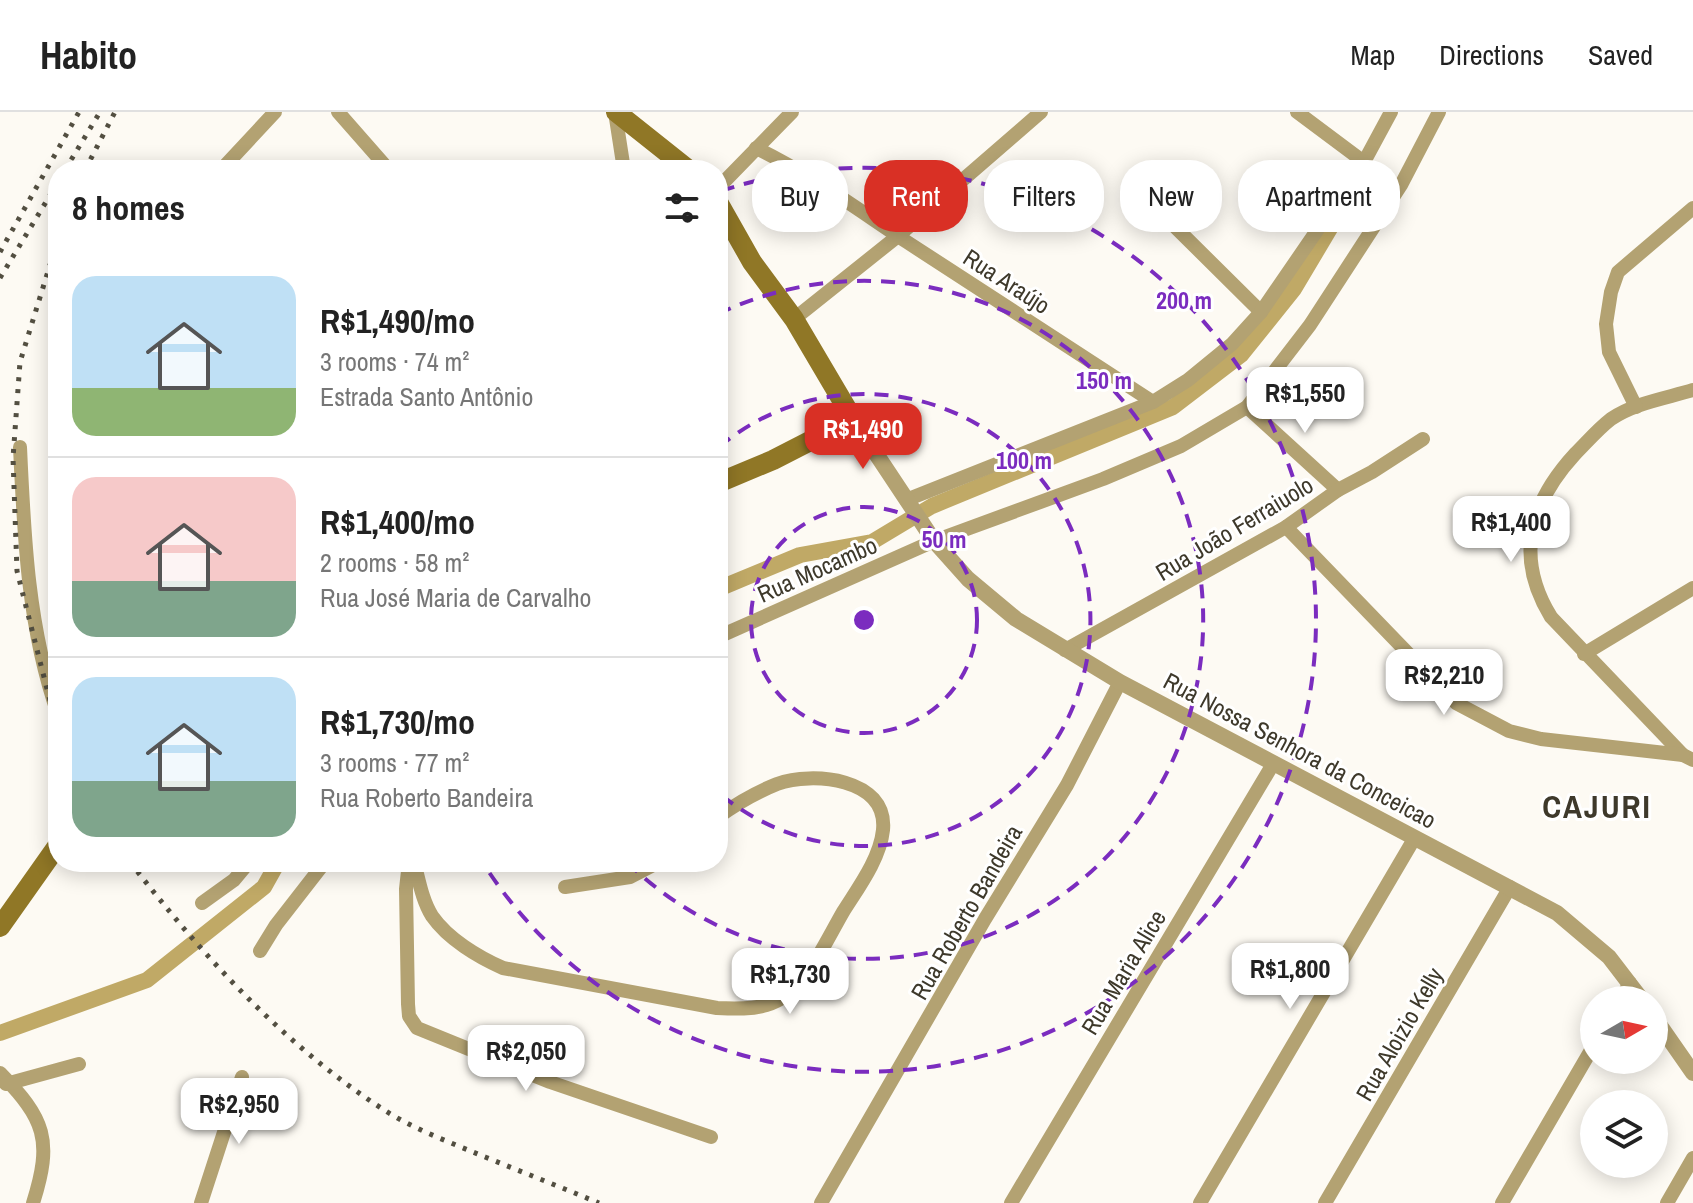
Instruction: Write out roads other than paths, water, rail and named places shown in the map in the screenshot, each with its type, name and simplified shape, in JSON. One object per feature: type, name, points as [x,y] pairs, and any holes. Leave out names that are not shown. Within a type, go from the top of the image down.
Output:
[{"type":"main road","points":[[616,112],[676,160]]},
{"type":"main road","points":[[728,220],[752,262],[794,319],[853,419],[773,460],[728,479]]},
{"type":"main road","points":[[0,927],[48,859]]},
{"type":"street","points":[[230,160],[275,112]]},
{"type":"street","points":[[338,112],[380,160]]},
{"type":"street","points":[[616,112],[623,160]]},
{"type":"street","points":[[728,177],[792,112]]},
{"type":"street","points":[[794,319],[898,236],[1041,112]]},
{"type":"street","points":[[1297,112],[1361,160]]},
{"type":"street","points":[[1365,160],[1391,112]]},
{"type":"street","points":[[1338,490],[1247,407],[1310,325],[1393,198],[1439,112]]},
{"type":"street","name":"Rua Araújo","points":[[756,148],[846,198],[898,236],[1153,402]]},
{"type":"street","points":[[1636,407],[1609,352],[1606,324],[1611,292],[1618,272],[1693,208]]},
{"type":"street","points":[[1180,232],[1261,312]]},
{"type":"street","points":[[910,505],[1153,402],[1188,380],[1232,344],[1261,312],[1316,232]]},
{"type":"street","points":[[1688,757],[1551,617],[1538,596],[1530,567],[1531,533],[1542,497],[1565,465],[1613,418],[1636,407],[1691,390]]},
{"type":"street","name":"Rua Mocambo","points":[[728,632],[931,536],[1103,479],[1181,446],[1247,407]]},
{"type":"street","name":"Rua Nossa Senhora da Conceicao","points":[[853,419],[931,536],[968,579],[1016,619],[1120,682],[1557,913],[1609,957],[1632,986]]},
{"type":"street","name":"Rua João Ferraiuolo","points":[[1065,650],[1286,527],[1338,490],[1423,439]]},
{"type":"street","points":[[20,447],[28,570],[48,677]]},
{"type":"street","points":[[1286,527],[1456,703],[1509,731],[1541,739],[1688,757]]},
{"type":"street","points":[[1584,654],[1693,588]]},
{"type":"street","name":"Rua Roberto Bandeira","points":[[821,1203],[855,1149],[985,919],[1067,785],[1120,682]]},
{"type":"street","name":"Rua Maria Alice","points":[[1011,1203],[1273,764]]},
{"type":"street","points":[[415,872],[433,918],[473,953],[503,968],[717,1008],[749,1010],[781,999],[806,976],[859,888],[880,841],[882,820],[875,800],[867,792],[838,781],[813,778],[778,783],[728,811]]},
{"type":"street","points":[[1200,1203],[1414,839]]},
{"type":"street","points":[[202,903],[241,872]]},
{"type":"street","points":[[260,951],[317,872]]},
{"type":"street","points":[[410,872],[406,889],[409,1016],[417,1028],[550,1082],[711,1137]]},
{"type":"street","points":[[565,887],[630,877],[640,872]]},
{"type":"street","name":"Rua Aloizio Kelly","points":[[1325,1203],[1510,887]]},
{"type":"street","points":[[1668,1037],[1693,1073]]},
{"type":"street","points":[[3,1081],[79,1064]]},
{"type":"street","points":[[1502,1203],[1580,1069]]},
{"type":"street","points":[[201,1203],[242,1077]]},
{"type":"street","points":[[3,1081],[31,1107],[38,1121],[44,1147],[42,1176],[33,1203]]},
{"type":"street","points":[[1667,1203],[1693,1158]]},
{"type":"waterway","points":[[728,585],[800,555],[872,542],[932,506],[1173,407],[1241,355],[1294,289],[1328,232]]},
{"type":"waterway","points":[[0,1033],[147,980],[264,887],[272,872]]},
{"type":"railway","points":[[52,160],[79,112]]},
{"type":"railway","points":[[71,160],[100,112]]},
{"type":"railway","points":[[90,160],[115,112]]},
{"type":"railway","points":[[0,252],[48,167]]},
{"type":"railway","points":[[0,278],[48,199]]},
{"type":"railway","points":[[48,271],[20,362],[13,458],[17,571],[48,693]]},
{"type":"railway","points":[[138,872],[245,996],[345,1083],[417,1128],[599,1203]]},
{"type":"district","name":"CAJURI","points":[[1597,806]]}]
